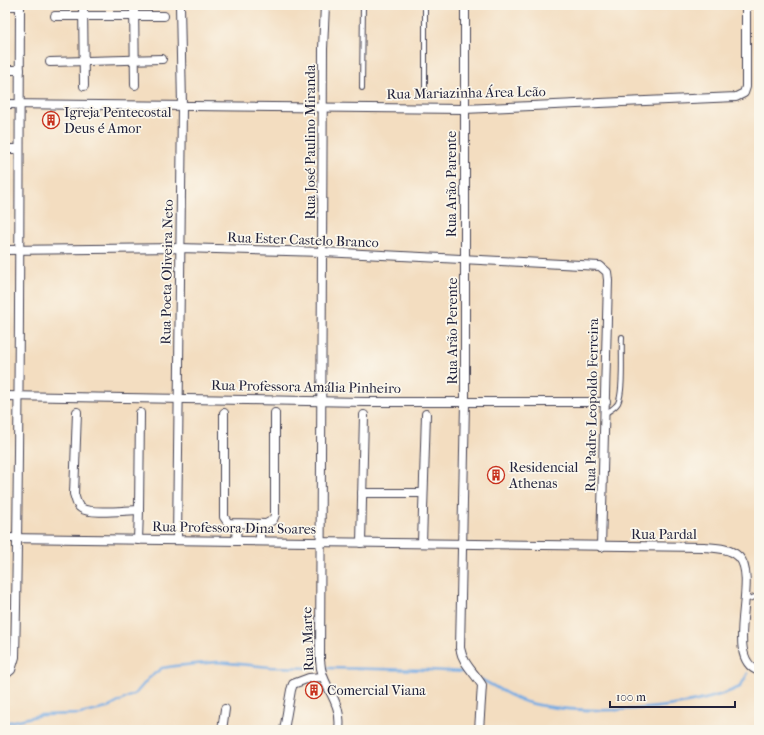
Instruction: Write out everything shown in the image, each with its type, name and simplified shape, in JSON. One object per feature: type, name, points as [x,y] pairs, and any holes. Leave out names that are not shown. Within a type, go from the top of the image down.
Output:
[{"type":"street","points":[[83,5],[84,86]]},
{"type":"street","points":[[134,5],[135,85]]},
{"type":"street","name":"Rua Poeta Oliveira Neto","points":[[177,540],[182,106],[180,5]]},
{"type":"street","name":"Rua José Paulino Miranda","points":[[320,543],[325,5]]},
{"type":"street","name":"Rua Arão Parente","points":[[465,5],[465,260]]},
{"type":"street","name":"Rua Mariazinha Área Leão","points":[[5,104],[323,108],[464,108],[722,98],[740,95],[744,93],[746,87],[746,5]]},
{"type":"street","points":[[5,6],[20,6],[20,397],[14,657],[11,670],[6,675]]},
{"type":"street","points":[[55,16],[164,16]]},
{"type":"street","points":[[50,62],[162,59]]},
{"type":"street","points":[[5,70],[20,70]]},
{"type":"street","points":[[5,149],[19,149]]},
{"type":"street","name":"Rua Ester Castelo Branco","points":[[5,250],[180,248],[323,252],[600,266]]},
{"type":"street","name":"Rua Arão Perente","points":[[465,260],[465,402]]},
{"type":"street","name":"Rua Padre Leopoldo Ferreira","points":[[600,266],[607,272],[608,280],[606,413],[601,547]]},
{"type":"street","name":"Rua Professora Amália Pinheiro","points":[[5,396],[465,402],[606,402]]},
{"type":"street","points":[[465,402],[460,648],[462,658],[466,666],[482,685],[479,730]]},
{"type":"street","points":[[77,412],[74,485],[77,505],[81,509],[91,511],[139,510]]},
{"type":"street","points":[[224,412],[224,517],[228,523],[237,524],[266,524],[273,520],[275,515],[275,413]]},
{"type":"street","points":[[138,540],[140,414]]},
{"type":"street","points":[[422,543],[426,414]]},
{"type":"street","points":[[361,542],[364,415]]},
{"type":"street","points":[[362,493],[423,493]]},
{"type":"street","points":[[236,541],[237,524]]},
{"type":"street","points":[[260,524],[260,541]]},
{"type":"street","name":"Rua Professora Dina Soares","points":[[5,538],[463,544]]},
{"type":"street","name":"Rua Marte","points":[[320,543],[320,660],[322,677],[339,708],[339,730]]},
{"type":"street","name":"Rua Pardal","points":[[463,544],[704,548],[726,550],[736,555],[743,565],[745,582],[742,648],[745,660],[754,670],[759,671]]},
{"type":"street","points":[[284,730],[293,684],[309,678],[322,677]]},
{"type":"street","points":[[222,730],[225,710]]},
{"type":"lane","points":[[362,88],[363,5]]},
{"type":"lane","points":[[425,5],[425,90]]},
{"type":"lane","points":[[606,413],[613,409],[618,403],[622,384],[622,337]]},
{"type":"lane","points":[[744,600],[759,596]]},
{"type":"waterway","points":[[5,723],[41,715],[80,714],[107,708],[136,693],[149,678],[162,668],[217,662],[271,667],[313,668]]},
{"type":"waterway","points":[[327,668],[429,670],[465,672],[472,675]]},
{"type":"waterway","points":[[482,680],[526,702],[549,707],[604,710],[634,709],[693,702],[740,687],[748,673]]},
{"type":"place","name":"Igreja Pentecostal Deus é Amor","points":[[51,120]]},
{"type":"place","name":"Residencial Athenas","points":[[496,475]]},
{"type":"place","name":"Comercial Viana","points":[[314,690]]}]
